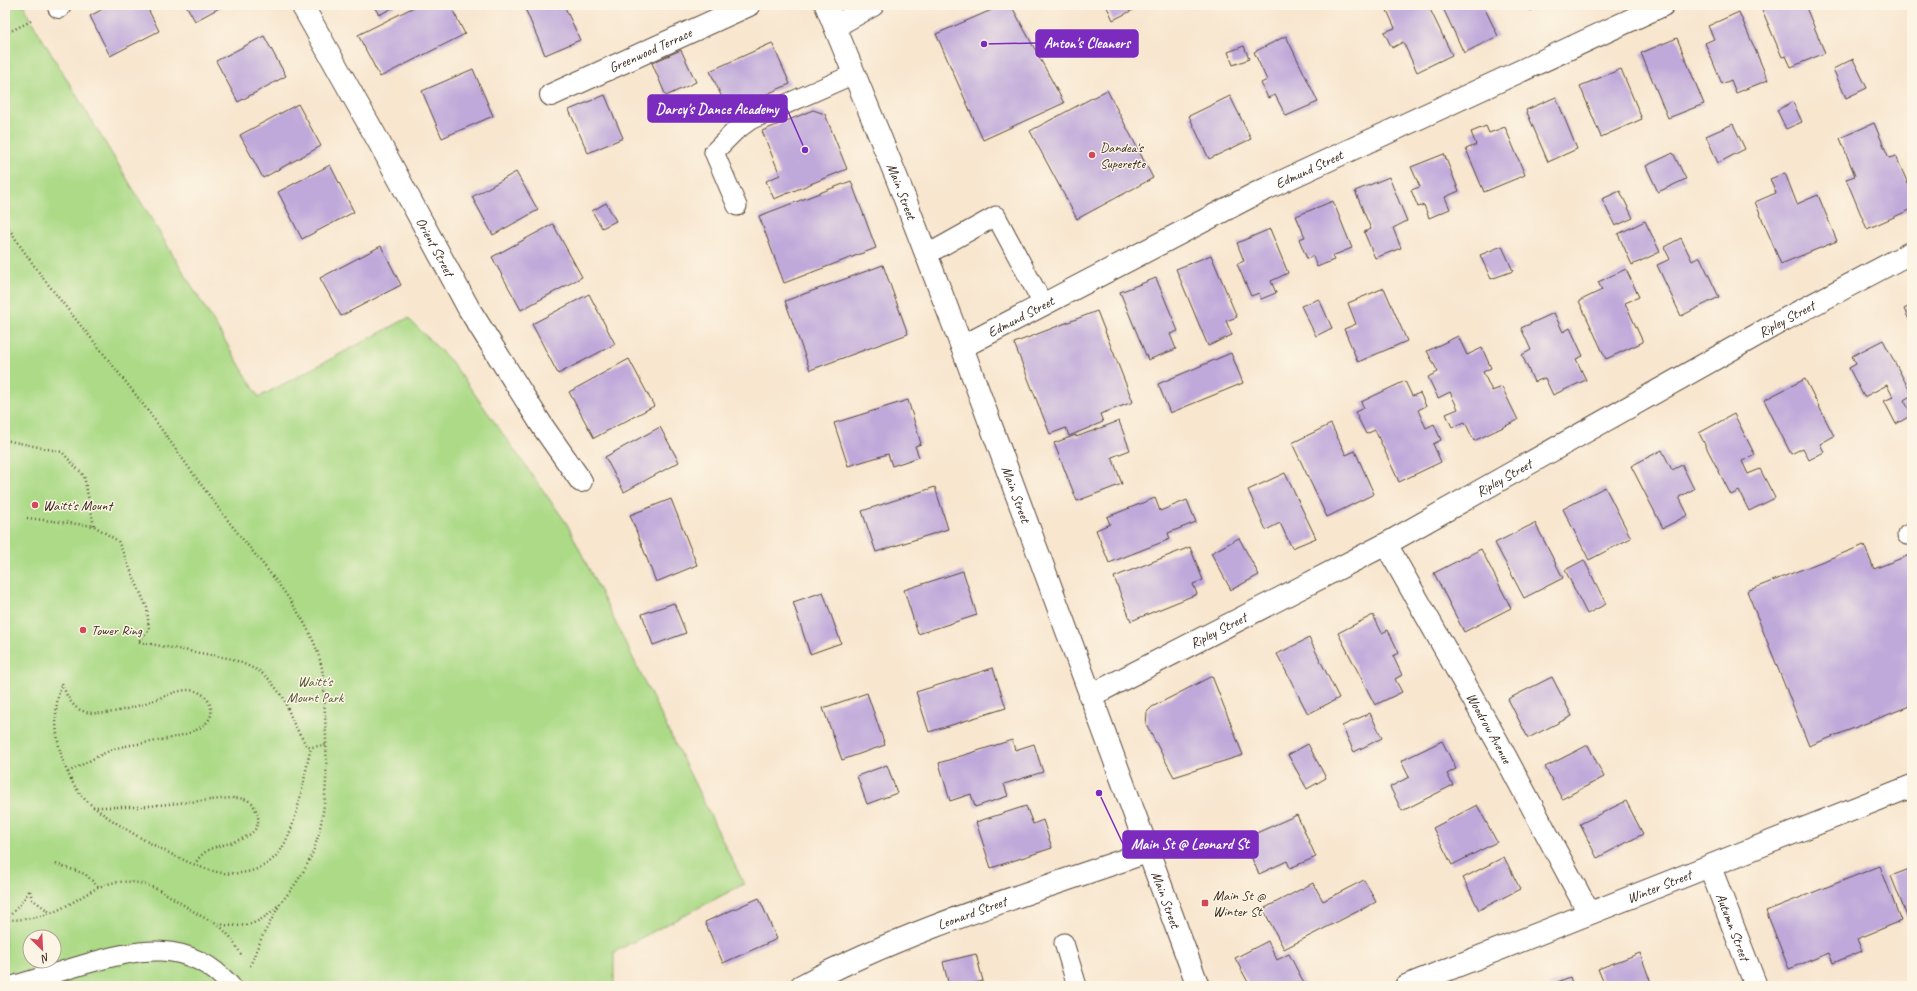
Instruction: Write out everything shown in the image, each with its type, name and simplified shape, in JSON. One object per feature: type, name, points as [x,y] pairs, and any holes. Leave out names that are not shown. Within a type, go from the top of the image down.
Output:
[{"type":"street","name":"Orient Street","points":[[302,5],[380,144],[469,309],[543,428],[581,481]]},
{"type":"street","name":"Greenwood Terrace","points":[[551,95],[749,5]]},
{"type":"street","name":"Main Street","points":[[826,5],[962,347],[1147,852],[1198,986]]},
{"type":"street","points":[[834,26],[874,5]]},
{"type":"street","name":"Edmund Street","points":[[962,347],[1255,194],[1663,5]]},
{"type":"street","name":"Ripley Street","points":[[1090,696],[1386,544],[1778,323],[1912,252]]},
{"type":"street","name":"Woodrow Avenue","points":[[1386,544],[1497,741],[1590,913]]},
{"type":"street","name":"Winter Street","points":[[1406,986],[1912,786]]},
{"type":"street","name":"Leonard Street","points":[[801,986],[890,944],[1002,902],[1147,852]]},
{"type":"street","name":"Autumn Street","points":[[1710,867],[1756,986]]},
{"type":"lane","points":[[737,206],[714,152],[735,131],[750,120],[854,74]]},
{"type":"lane","points":[[926,255],[996,216],[1043,304]]},
{"type":"lane","points":[[1064,943],[1078,986]]},
{"type":"lane","points":[[12,986],[125,953],[147,950],[180,954],[201,962],[220,975],[231,986]]},
{"type":"path","points":[[5,222],[16,241],[42,276],[126,382],[191,472],[279,586],[304,622],[320,659],[324,682],[326,745],[325,802],[321,828],[314,852],[301,876],[268,915],[251,924],[219,925],[206,919],[170,895],[149,886],[122,882],[99,887],[61,909],[51,913],[22,920],[5,920]]},
{"type":"path","points":[[5,440],[62,452],[84,476],[94,526]]},
{"type":"path","points":[[27,518],[94,526],[118,542],[147,608],[149,630],[139,642],[215,655],[247,664],[259,671],[277,688],[306,745],[310,747],[326,745]]},
{"type":"path","points":[[68,772],[116,749],[165,739],[196,730],[208,722],[212,711],[209,702],[198,692],[188,690],[126,709],[109,712],[89,712],[82,710],[71,702],[66,694],[62,682],[55,706],[60,749],[68,772],[80,793],[93,807],[165,851],[216,872],[233,874],[256,870],[266,865],[276,857],[288,836],[294,817],[310,747]]},
{"type":"path","points":[[93,807],[138,807],[231,798],[240,798],[252,803],[258,816],[258,821],[253,830],[240,840],[205,852],[199,856],[195,864]]},
{"type":"path","points":[[56,864],[85,874],[99,887]]},
{"type":"path","points":[[5,920],[23,901],[30,890],[32,899],[51,913]]},
{"type":"path","points":[[250,968],[262,939],[284,897]]},
{"type":"green space","name":"Waitt's Mount Park","points":[[5,5],[25,5],[26,12],[259,397],[408,318],[451,361],[567,524],[744,884],[614,952],[614,986],[5,986]]},
{"type":"building","points":[[110,5],[146,5],[159,31],[110,56],[90,16]]},
{"type":"building","points":[[186,5],[225,5],[195,21]]},
{"type":"building","points":[[373,5],[398,5],[379,15]]},
{"type":"building","points":[[418,5],[450,5],[465,34],[380,77],[358,35]]},
{"type":"building","points":[[564,5],[580,40],[545,55],[524,6]]},
{"type":"building","points":[[1003,5],[1011,5],[1064,103],[983,140],[936,34]]},
{"type":"building","points":[[1106,5],[1138,5],[1139,7],[1113,20]]},
{"type":"building","points":[[1393,5],[1428,5],[1452,55],[1417,72],[1403,42],[1392,48],[1384,32],[1395,28],[1386,8]]},
{"type":"building","points":[[1483,5],[1498,36],[1464,53],[1442,6]]},
{"type":"building","points":[[1527,5],[1542,5],[1530,11]]},
{"type":"building","points":[[1760,5],[1805,5],[1825,53],[1791,67],[1786,56],[1782,57]]},
{"type":"building","points":[[1905,5],[1912,5],[1912,19]]},
{"type":"building","points":[[1739,12],[1768,80],[1736,93],[1731,80],[1722,84],[1705,43],[1714,39],[1708,26]]},
{"type":"building","points":[[264,36],[286,76],[238,102],[216,61]]},
{"type":"building","points":[[1286,36],[1318,102],[1286,116],[1275,95],[1268,98],[1261,83],[1267,80],[1254,52]]},
{"type":"building","points":[[1677,38],[1704,104],[1668,118],[1641,53]]},
{"type":"building","points":[[772,43],[790,84],[728,111],[710,71]]},
{"type":"building","points":[[1244,46],[1249,59],[1233,65],[1228,52]]},
{"type":"building","points":[[681,50],[696,82],[666,96],[652,63]]},
{"type":"building","points":[[1853,59],[1867,88],[1846,98],[1833,69]]},
{"type":"building","points":[[473,69],[493,116],[442,138],[422,91]]},
{"type":"building","points":[[1621,69],[1642,119],[1601,137],[1580,86]]},
{"type":"building","name":"Dandea's Superette","points":[[1107,90],[1153,178],[1077,219],[1030,131]]},
{"type":"building","points":[[605,95],[623,138],[588,153],[569,110]]},
{"type":"building","points":[[1230,96],[1251,139],[1209,159],[1189,116]]},
{"type":"building","points":[[1556,97],[1577,149],[1548,162],[1526,110]]},
{"type":"building","points":[[1793,102],[1802,122],[1786,129],[1777,110]]},
{"type":"building","points":[[298,104],[321,146],[263,178],[240,135]]},
{"type":"building","points":[[813,110],[825,114],[847,169],[774,199],[766,181],[780,175],[762,131]]},
{"type":"building","points":[[1874,123],[1889,158],[1896,156],[1912,193],[1912,209],[1867,229],[1846,179],[1855,176],[1840,138]]},
{"type":"building","points":[[1733,124],[1745,149],[1718,163],[1706,136]]},
{"type":"building","points":[[1486,126],[1489,133],[1505,127],[1525,175],[1484,192],[1466,149],[1476,145],[1471,132]]},
{"type":"building","points":[[1673,153],[1686,179],[1658,192],[1646,166]]},
{"type":"building","points":[[1444,154],[1459,191],[1445,197],[1450,209],[1429,218],[1424,205],[1418,207],[1411,190],[1420,187],[1411,167]]},
{"type":"building","points":[[330,165],[354,212],[302,239],[278,192]]},
{"type":"building","points":[[516,172],[538,210],[493,235],[472,197]]},
{"type":"building","points":[[1785,173],[1797,204],[1818,195],[1837,241],[1781,264],[1755,202],[1776,193],[1770,179]]},
{"type":"building","points":[[1389,177],[1407,221],[1393,228],[1401,248],[1375,258],[1364,232],[1371,229],[1355,191]]},
{"type":"building","points":[[851,181],[876,248],[784,283],[759,216]]},
{"type":"building","points":[[1620,191],[1633,218],[1615,226],[1602,199]]},
{"type":"building","points":[[1333,201],[1352,248],[1332,256],[1334,260],[1317,267],[1313,256],[1307,259],[1299,239],[1305,237],[1296,216]]},
{"type":"building","points":[[606,203],[616,221],[602,228],[592,211]]},
{"type":"building","points":[[1645,221],[1660,252],[1632,265],[1618,234]]},
{"type":"building","points":[[553,224],[582,277],[521,310],[492,257]]},
{"type":"building","points":[[1270,229],[1288,273],[1271,281],[1276,293],[1261,299],[1259,293],[1251,296],[1237,264],[1244,261],[1237,243]]},
{"type":"building","points":[[1681,238],[1692,261],[1700,257],[1719,297],[1681,316],[1657,265],[1670,259],[1664,247]]},
{"type":"building","points":[[381,246],[401,285],[341,316],[320,278]]},
{"type":"building","points":[[1502,246],[1513,271],[1491,279],[1480,255]]},
{"type":"building","points":[[1211,255],[1237,317],[1226,321],[1232,335],[1208,346],[1176,269]]},
{"type":"building","points":[[883,265],[908,334],[810,370],[785,301]]},
{"type":"building","points":[[1626,269],[1639,297],[1625,303],[1643,342],[1606,359],[1579,301],[1602,290],[1598,282]]},
{"type":"building","points":[[1156,278],[1178,331],[1170,334],[1176,349],[1148,360],[1120,292]]},
{"type":"building","points":[[1384,288],[1407,341],[1358,362],[1344,329],[1356,324],[1348,303]]},
{"type":"building","points":[[589,294],[615,344],[558,374],[532,324]]},
{"type":"building","points":[[1319,299],[1332,328],[1316,336],[1301,306]]},
{"type":"building","points":[[1912,305],[1912,326],[1904,309]]},
{"type":"building","points":[[1097,311],[1133,402],[1100,414],[1103,422],[1069,436],[1066,428],[1050,434],[1014,343]]},
{"type":"building","points":[[1554,313],[1563,332],[1570,328],[1583,356],[1576,359],[1586,380],[1553,395],[1545,378],[1534,382],[1522,355],[1531,350],[1521,328]]},
{"type":"building","points":[[1458,336],[1467,355],[1482,348],[1491,368],[1483,372],[1492,391],[1502,387],[1518,420],[1474,441],[1465,422],[1452,427],[1446,414],[1458,409],[1450,392],[1438,398],[1428,377],[1438,372],[1427,351]]},
{"type":"building","points":[[1883,340],[1912,395],[1904,400],[1912,415],[1896,424],[1884,401],[1893,397],[1887,385],[1864,397],[1849,368],[1856,364],[1852,356]]},
{"type":"building","points":[[1231,353],[1243,383],[1170,413],[1158,384]]},
{"type":"building","points":[[629,359],[654,406],[594,438],[569,392]]},
{"type":"building","points":[[1805,379],[1834,436],[1820,444],[1824,452],[1809,460],[1803,448],[1791,454],[1764,400]]},
{"type":"building","points":[[1405,381],[1412,396],[1420,393],[1426,406],[1418,410],[1426,428],[1434,424],[1441,440],[1433,444],[1441,462],[1399,482],[1375,430],[1366,434],[1355,412],[1364,408],[1361,402]]},
{"type":"building","points":[[908,400],[921,444],[915,446],[919,457],[892,466],[888,454],[848,466],[834,423]]},
{"type":"building","points":[[1734,414],[1755,455],[1742,461],[1748,474],[1760,469],[1775,498],[1749,511],[1739,491],[1731,495],[1699,433]]},
{"type":"building","points":[[1119,421],[1130,450],[1112,457],[1122,484],[1077,501],[1054,443],[1076,435],[1076,437]]},
{"type":"building","points":[[1331,424],[1346,455],[1355,451],[1374,494],[1327,517],[1292,443]]},
{"type":"building","points":[[660,427],[679,462],[624,492],[605,457]]},
{"type":"building","points":[[1662,450],[1672,470],[1682,465],[1694,489],[1679,497],[1688,515],[1663,528],[1631,466]]},
{"type":"building","points":[[1285,473],[1316,538],[1292,548],[1280,523],[1266,530],[1248,490]]},
{"type":"building","points":[[935,487],[948,529],[876,552],[862,511]]},
{"type":"building","points":[[1605,487],[1631,538],[1589,560],[1563,509]]},
{"type":"building","points":[[1155,498],[1160,511],[1187,500],[1196,522],[1168,533],[1170,539],[1109,563],[1096,530],[1110,524],[1107,517]]},
{"type":"building","points":[[671,499],[697,565],[656,582],[630,515]]},
{"type":"building","points":[[1535,523],[1563,578],[1524,598],[1495,543]]},
{"type":"building","points":[[1239,538],[1259,575],[1231,590],[1211,553]]},
{"type":"building","points":[[1864,545],[1874,569],[1912,554],[1912,705],[1809,746],[1747,591]]},
{"type":"building","points":[[1190,547],[1203,580],[1193,584],[1197,594],[1131,621],[1114,577]]},
{"type":"building","points":[[1481,549],[1511,608],[1464,632],[1434,573]]},
{"type":"building","points":[[1584,560],[1606,604],[1587,614],[1565,570]]},
{"type":"building","points":[[963,571],[977,615],[918,634],[904,590]]},
{"type":"building","points":[[823,592],[841,643],[810,654],[793,602]]},
{"type":"building","points":[[674,603],[686,633],[653,645],[642,614]]},
{"type":"building","points":[[1373,615],[1382,633],[1388,630],[1399,653],[1393,656],[1402,675],[1395,679],[1402,692],[1375,705],[1338,633]]},
{"type":"building","points":[[1309,638],[1339,698],[1308,714],[1277,654]]},
{"type":"building","points":[[993,668],[1006,708],[929,732],[916,692]]},
{"type":"building","points":[[1212,676],[1243,755],[1174,777],[1146,724],[1147,712],[1152,707]]},
{"type":"building","points":[[1552,677],[1572,716],[1528,738],[1508,699]]},
{"type":"building","points":[[867,693],[885,745],[842,760],[823,708]]},
{"type":"building","points":[[1370,713],[1382,738],[1354,752],[1342,726]]},
{"type":"building","points":[[1012,740],[1015,750],[1034,744],[1043,772],[1004,784],[1008,796],[975,807],[971,794],[950,801],[939,763]]},
{"type":"building","points":[[1442,741],[1456,769],[1447,774],[1453,785],[1402,811],[1390,787],[1409,777],[1401,761]]},
{"type":"building","points":[[1308,744],[1326,778],[1307,789],[1288,755]]},
{"type":"building","points":[[1588,745],[1604,777],[1562,799],[1545,767]]},
{"type":"building","points":[[887,765],[897,793],[867,804],[857,776]]},
{"type":"building","points":[[1626,801],[1643,834],[1597,858],[1580,824]]},
{"type":"building","points":[[1477,805],[1497,842],[1452,865],[1433,828]]},
{"type":"building","points":[[1026,806],[1033,824],[1043,820],[1052,848],[991,868],[976,822]]},
{"type":"building","points":[[1297,815],[1316,857],[1290,868],[1287,861],[1259,874],[1243,839]]},
{"type":"building","points":[[1504,857],[1520,889],[1479,910],[1463,878]]},
{"type":"building","points":[[1880,866],[1901,921],[1857,939],[1862,951],[1833,963],[1829,953],[1789,969],[1766,911]]},
{"type":"building","points":[[1912,868],[1912,929],[1891,876]]},
{"type":"building","points":[[1364,880],[1376,902],[1284,949],[1263,909],[1313,883],[1323,901]]},
{"type":"building","points":[[759,898],[777,939],[723,963],[705,922]]},
{"type":"building","points":[[1268,941],[1277,960],[1289,954],[1305,985],[1250,986],[1235,958]]},
{"type":"building","points":[[1640,953],[1652,986],[1605,986],[1598,969]]},
{"type":"building","points":[[976,954],[983,981],[963,986],[949,986],[943,962]]},
{"type":"building","points":[[1570,977],[1573,986],[1547,986]]},
{"type":"place","name":"Anton's Cleaners","points":[[984,44]]},
{"type":"place","name":"Darcy's Dance Academy","points":[[805,150]]},
{"type":"place","name":"Dandea's Superette","points":[[1092,155]]},
{"type":"place","name":"Waitt's Mount","points":[[35,505]]},
{"type":"place","name":"Tower Ring","points":[[83,630]]},
{"type":"place","name":"Main St @ Leonard St","points":[[1099,793]]},
{"type":"place","name":"Main St @ Winter St","points":[[1205,903]]}]
